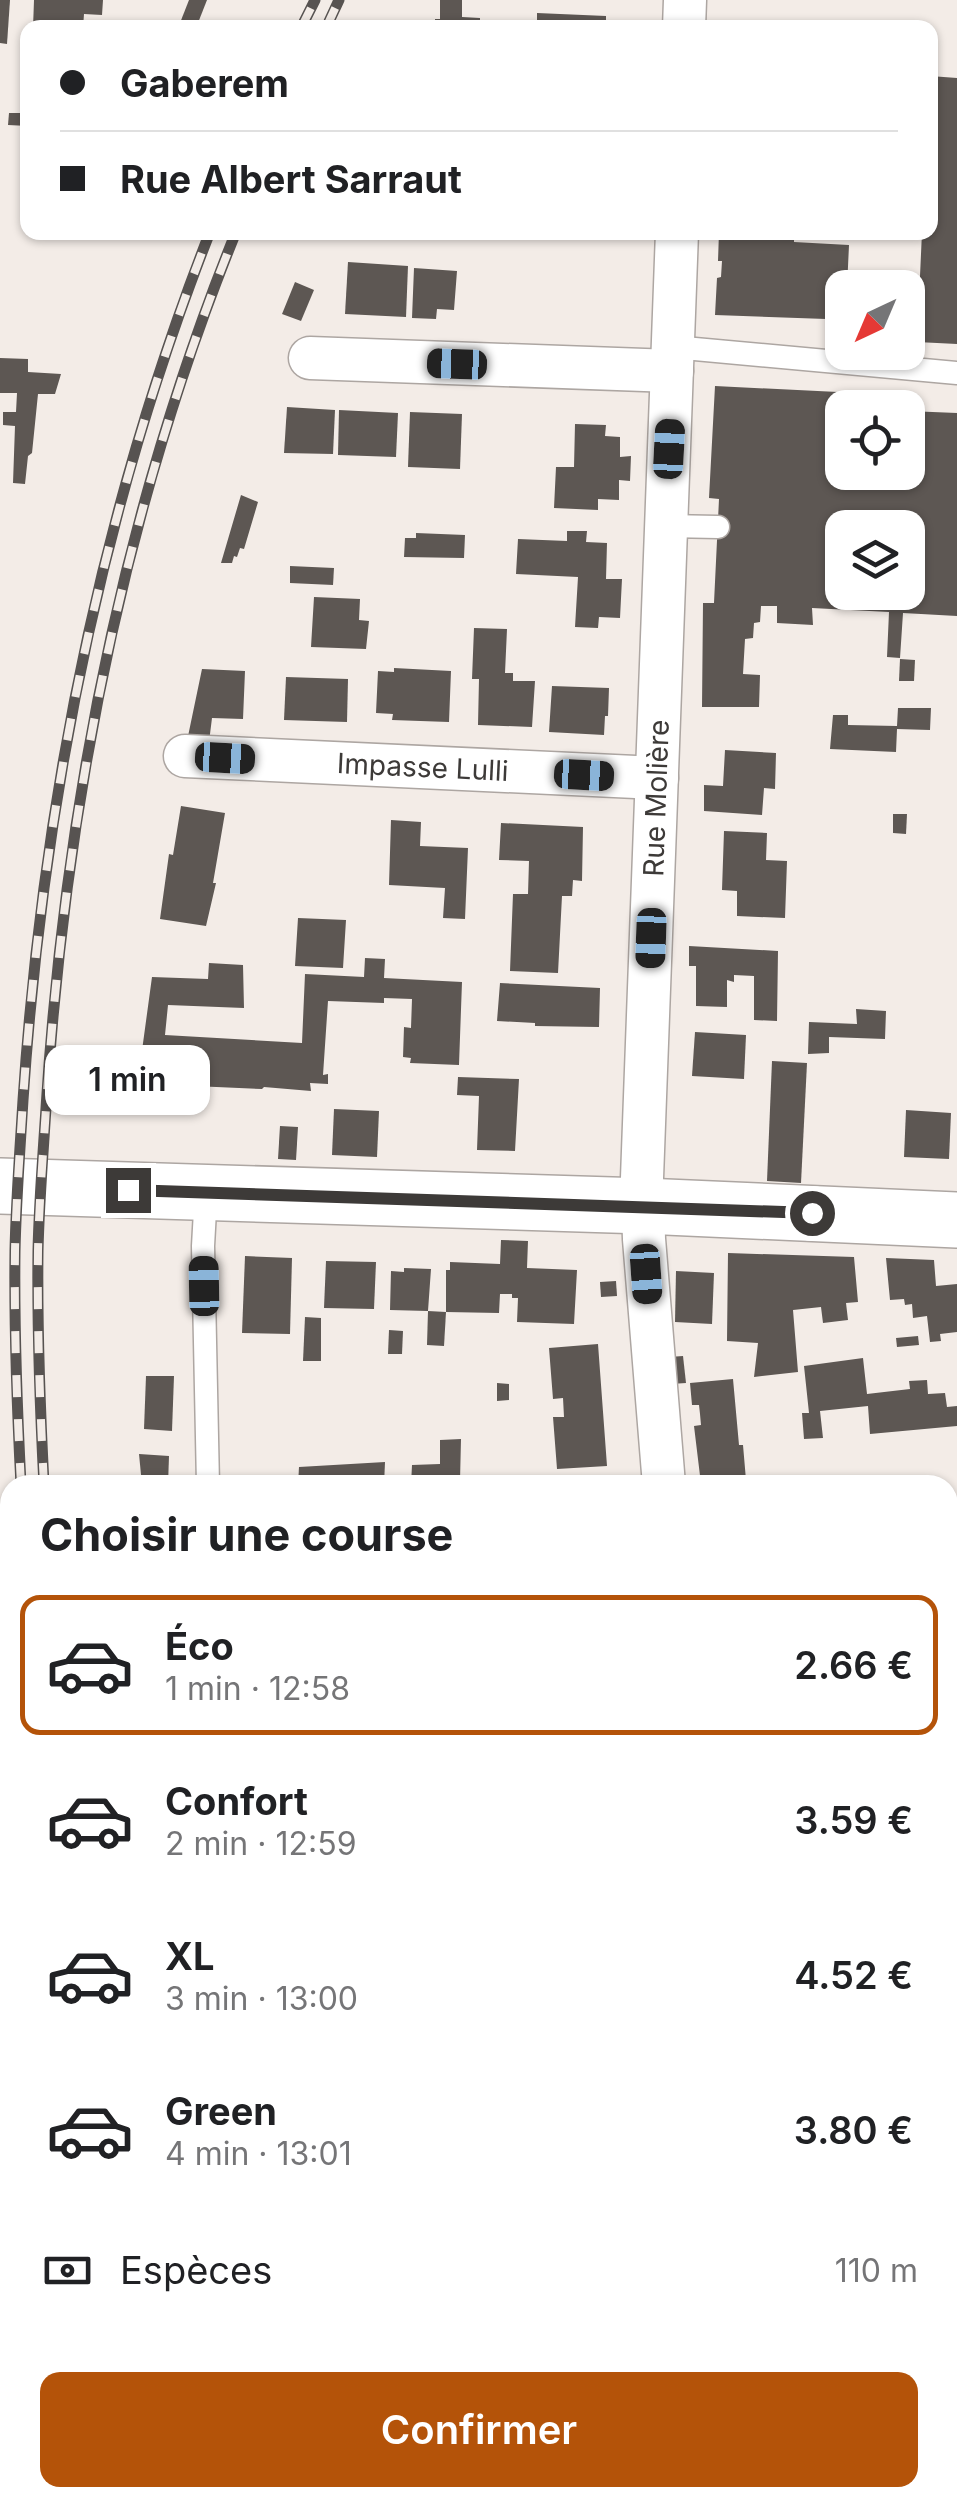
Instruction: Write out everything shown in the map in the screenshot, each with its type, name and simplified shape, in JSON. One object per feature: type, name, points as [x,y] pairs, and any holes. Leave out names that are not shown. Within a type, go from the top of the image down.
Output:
[{"type":"main road","points":[[0,1186],[957,1220]]},
{"type":"street","name":"Rue Molière","points":[[663,1475],[642,1178],[677,240]]},
{"type":"street","points":[[310,358],[673,359]]},
{"type":"street","name":"Impasse Lulli","points":[[186,756],[656,778]]},
{"type":"lane","points":[[673,359],[957,373]]},
{"type":"lane","points":[[666,526],[718,527]]},
{"type":"lane","points":[[206,1193],[203,1246],[208,1475]]},
{"type":"building","points":[[0,0],[10,0],[7,44],[0,43]]},
{"type":"building","points":[[34,0],[103,0],[102,15],[84,14],[84,20],[33,20]]},
{"type":"building","points":[[189,0],[207,0],[199,20],[181,20]]},
{"type":"building","points":[[440,0],[462,0],[462,17],[480,20],[435,20],[440,19]]},
{"type":"building","points":[[537,13],[606,16],[606,20],[537,20]]},
{"type":"building","points":[[938,77],[957,78],[957,344],[925,342],[922,240],[938,240]]},
{"type":"building","points":[[9,113],[20,113],[20,126],[8,125]]},
{"type":"building","points":[[719,240],[849,245],[848,270],[825,270],[825,319],[715,315],[722,261],[718,261]]},
{"type":"building","points":[[348,262],[408,266],[406,317],[345,314]]},
{"type":"building","points":[[414,268],[457,271],[454,310],[437,309],[436,319],[412,318]]},
{"type":"building","points":[[295,282],[314,290],[301,321],[282,314]]},
{"type":"building","points":[[0,358],[28,359],[28,372],[61,374],[55,394],[38,394],[25,484],[13,483],[15,426],[3,425],[3,412],[16,412],[17,393],[0,393]]},
{"type":"building","points":[[715,386],[825,391],[825,490],[925,490],[925,412],[957,413],[957,616],[903,613],[900,658],[887,657],[889,612],[850,610],[925,610],[925,510],[825,510],[825,609],[812,608],[813,625],[777,623],[777,606],[761,606],[753,638],[745,639],[743,674],[760,675],[759,707],[702,707],[703,603],[714,603],[719,499],[709,498]]},
{"type":"building","points":[[287,407],[335,410],[333,454],[284,453]]},
{"type":"building","points":[[339,410],[398,413],[396,457],[338,455]]},
{"type":"building","points":[[410,412],[462,414],[460,469],[408,467]]},
{"type":"building","points":[[575,424],[606,425],[605,436],[620,437],[620,457],[631,456],[630,481],[619,480],[619,500],[598,499],[598,510],[554,508],[556,467],[574,467]]},
{"type":"building","points":[[241,495],[258,502],[244,549],[240,548],[232,563],[221,563]]},
{"type":"building","points":[[567,531],[587,531],[586,542],[607,543],[606,579],[622,579],[620,618],[599,617],[598,628],[575,627],[578,577],[516,574],[518,539],[567,541]]},
{"type":"building","points":[[416,533],[465,535],[464,558],[404,557],[405,538],[416,538]]},
{"type":"building","points":[[290,566],[334,568],[333,585],[290,583]]},
{"type":"building","points":[[314,597],[360,599],[359,620],[369,621],[366,649],[311,647]]},
{"type":"building","points":[[474,628],[507,629],[505,673],[513,673],[513,681],[535,681],[532,727],[478,725],[479,679],[472,679]]},
{"type":"building","points":[[900,659],[915,660],[914,681],[899,681]]},
{"type":"building","points":[[394,668],[451,671],[449,722],[392,720],[393,714],[376,713],[378,671],[394,672]]},
{"type":"building","points":[[202,669],[245,671],[243,719],[212,718],[209,742],[187,741]]},
{"type":"building","points":[[286,677],[348,679],[347,722],[284,720]]},
{"type":"building","points":[[552,686],[609,688],[604,735],[549,732]]},
{"type":"building","points":[[898,708],[931,708],[930,730],[897,729],[896,752],[830,749],[833,715],[848,715],[848,725],[897,726]]},
{"type":"building","points":[[725,750],[776,753],[775,789],[764,788],[762,815],[704,811],[704,785],[723,786]]},
{"type":"building","points":[[181,806],[225,813],[206,926],[160,919],[169,854],[173,855]]},
{"type":"building","points":[[893,814],[907,814],[906,834],[893,833]]},
{"type":"building","points":[[391,820],[421,822],[420,846],[468,848],[465,919],[443,918],[445,888],[389,885]]},
{"type":"building","points":[[501,823],[583,827],[582,881],[573,880],[572,896],[562,896],[558,973],[510,971],[513,894],[528,894],[529,861],[499,860]]},
{"type":"building","points":[[724,831],[767,833],[766,860],[787,861],[785,918],[737,916],[737,891],[722,890]]},
{"type":"building","points":[[298,918],[346,920],[343,968],[295,966]]},
{"type":"building","points":[[689,946],[778,951],[777,1021],[754,1020],[754,976],[734,975],[734,982],[727,980],[727,1007],[696,1006],[696,966],[689,966]]},
{"type":"building","points":[[365,958],[385,959],[384,978],[462,982],[459,1065],[410,1063],[411,1058],[403,1057],[404,1027],[411,1028],[412,999],[384,998],[384,1003],[328,1001],[323,1075],[328,1074],[328,1084],[310,1083],[311,1091],[138,1080],[152,977],[208,979],[209,963],[243,965],[244,1008],[168,1005],[165,1035],[302,1043],[305,974],[364,977]]},
{"type":"building","points":[[500,983],[600,988],[599,1027],[497,1021]]},
{"type":"building","points":[[856,1009],[886,1011],[885,1039],[829,1037],[829,1053],[808,1054],[809,1022],[857,1024]]},
{"type":"building","points":[[695,1032],[746,1035],[744,1079],[692,1076]]},
{"type":"building","points":[[772,1061],[807,1063],[801,1183],[767,1181]]},
{"type":"building","points":[[458,1077],[519,1079],[515,1151],[477,1150],[479,1096],[457,1095]]},
{"type":"building","points":[[334,1109],[379,1111],[377,1157],[332,1155]]},
{"type":"building","points":[[906,1110],[951,1113],[949,1159],[904,1157]]},
{"type":"building","points":[[280,1126],[298,1127],[296,1160],[278,1159]]},
{"type":"building","points":[[501,1240],[528,1241],[527,1268],[577,1270],[574,1324],[517,1322],[518,1298],[512,1298],[512,1294],[500,1294],[499,1313],[446,1312],[446,1270],[450,1270],[450,1262],[500,1264]]},
{"type":"building","points":[[728,1253],[854,1257],[858,1302],[846,1303],[848,1320],[823,1323],[821,1307],[793,1310],[798,1372],[754,1377],[758,1343],[727,1341]]},
{"type":"building","points":[[245,1256],[292,1258],[290,1334],[242,1333]]},
{"type":"building","points":[[886,1258],[934,1260],[936,1286],[957,1284],[957,1332],[940,1334],[941,1341],[930,1342],[927,1316],[913,1318],[912,1304],[905,1305],[904,1299],[890,1300]]},
{"type":"building","points":[[326,1261],[376,1262],[374,1309],[324,1308]]},
{"type":"building","points":[[404,1268],[431,1269],[428,1311],[390,1310],[391,1271],[404,1272]]},
{"type":"building","points":[[676,1271],[714,1273],[712,1324],[675,1322]]},
{"type":"building","points":[[616,1281],[617,1296],[601,1297],[600,1282]]},
{"type":"building","points":[[428,1311],[446,1312],[444,1346],[427,1345]]},
{"type":"building","points":[[305,1317],[321,1318],[321,1361],[303,1361]]},
{"type":"building","points":[[389,1330],[403,1331],[402,1354],[388,1354]]},
{"type":"building","points":[[918,1336],[919,1345],[897,1347],[896,1338]]},
{"type":"building","points":[[598,1344],[607,1466],[557,1469],[553,1417],[564,1417],[563,1398],[553,1399],[549,1348]]},
{"type":"building","points":[[683,1356],[686,1383],[671,1384],[669,1357]]},
{"type":"building","points":[[863,1358],[867,1394],[910,1389],[909,1381],[927,1380],[928,1394],[945,1393],[947,1407],[957,1406],[957,1426],[870,1434],[868,1406],[820,1411],[823,1438],[804,1439],[802,1413],[809,1413],[804,1366]]},
{"type":"building","points":[[146,1376],[174,1376],[172,1431],[144,1429]]},
{"type":"building","points":[[733,1379],[746,1475],[700,1475],[694,1426],[701,1425],[700,1414],[699,1405],[692,1405],[690,1383]]},
{"type":"building","points":[[497,1383],[509,1384],[509,1400],[497,1401]]},
{"type":"building","points":[[461,1439],[460,1475],[412,1475],[412,1465],[440,1464],[440,1440]]},
{"type":"building","points":[[139,1454],[169,1456],[168,1475],[141,1475]]},
{"type":"building","points":[[385,1462],[384,1475],[299,1475],[299,1467]]},
{"type":"railway","points":[[305,20],[315,0]]},
{"type":"railway","points":[[330,20],[339,0]]},
{"type":"railway","points":[[21,1475],[15,1339],[16,1213],[32,989],[45,878],[62,768],[108,550],[171,337],[207,240]]},
{"type":"railway","points":[[44,1475],[38,1310],[40,1197],[55,996],[85,773],[131,553],[161,444],[233,240]]},
{"type":"route","points":[[128,1190],[812,1213]]}]
